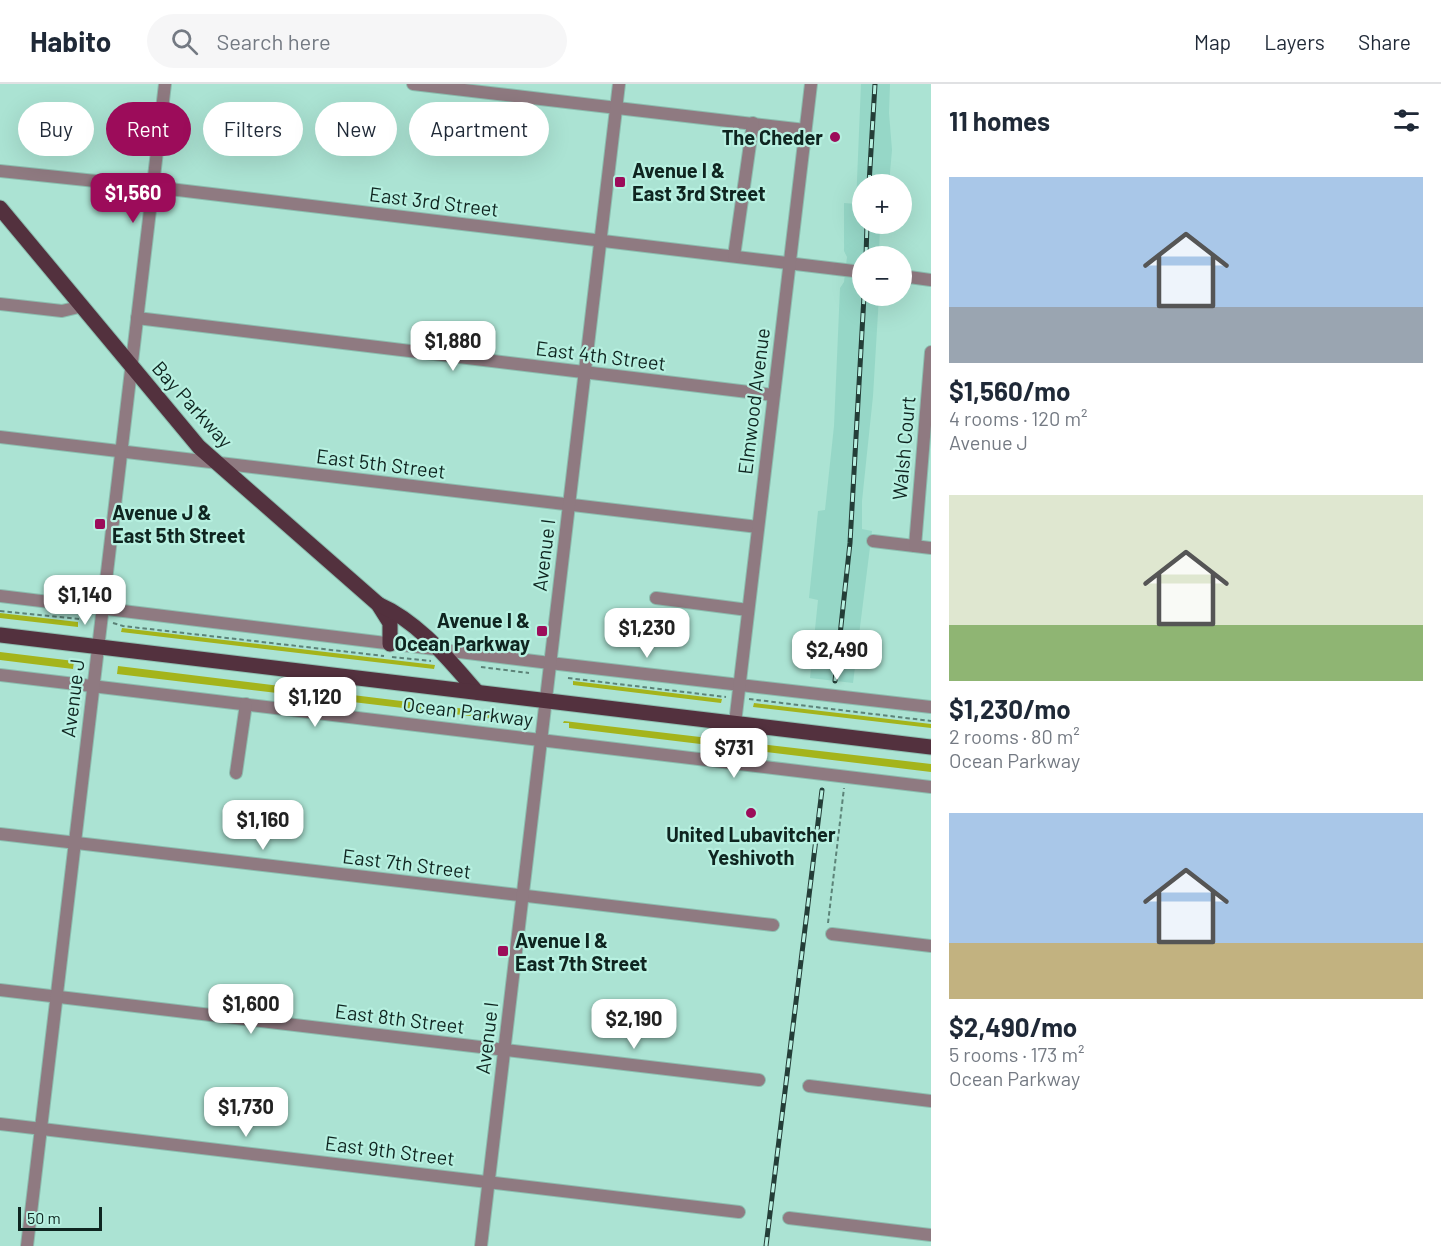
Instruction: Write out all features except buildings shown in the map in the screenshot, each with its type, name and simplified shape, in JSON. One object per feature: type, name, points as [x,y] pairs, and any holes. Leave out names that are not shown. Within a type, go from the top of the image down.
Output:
[{"type":"main road","name":"Bay Parkway","points":[[0,208],[199,447],[378,604],[390,623],[390,644]]},
{"type":"main road","name":"Bay Parkway","points":[[378,604],[396,612],[437,656],[477,692]]},
{"type":"main road","name":"Ocean Parkway","points":[[0,635],[931,747]]},
{"type":"street","name":"Avenue J","points":[[27,1246],[165,84]]},
{"type":"street","points":[[413,84],[805,130]]},
{"type":"street","name":"Avenue I","points":[[481,1246],[619,84]]},
{"type":"street","name":"Elmwood Avenue","points":[[735,723],[811,84]]},
{"type":"street","points":[[735,256],[753,123]]},
{"type":"street","name":"East 3rd Street","points":[[0,171],[153,187],[852,271]]},
{"type":"street","points":[[912,277],[931,280]]},
{"type":"street","points":[[0,304],[62,311],[83,306]]},
{"type":"street","name":"East 4th Street","points":[[137,318],[773,395]]},
{"type":"street","name":"Walsh Court","points":[[915,546],[931,352]]},
{"type":"street","name":"East 5th Street","points":[[0,437],[758,527]]},
{"type":"street","points":[[873,541],[931,548]]},
{"type":"street","points":[[0,596],[390,644],[437,656],[550,663],[931,707]]},
{"type":"street","points":[[656,598],[748,610]]},
{"type":"street","name":"Ocean Parkway","points":[[0,675],[931,787]]},
{"type":"street","points":[[236,773],[246,704]]},
{"type":"street","name":"East 7th Street","points":[[0,834],[773,926]]},
{"type":"street","points":[[830,928],[931,946]]},
{"type":"street","name":"East 8th Street","points":[[0,990],[759,1080]]},
{"type":"street","points":[[808,1086],[931,1101]]},
{"type":"street","name":"East 9th Street","points":[[0,1124],[739,1212]]},
{"type":"street","points":[[789,1218],[931,1235]]},
{"type":"path","points":[[0,611],[90,620]]},
{"type":"path","points":[[113,623],[123,626],[437,656]]},
{"type":"path","points":[[561,676],[731,697]]},
{"type":"path","points":[[746,699],[931,722]]},
{"type":"path","points":[[830,928],[844,787]]},
{"type":"shaded area","points":[[861,84],[890,84],[889,113],[892,150],[890,174],[857,174]]},
{"type":"shaded area","points":[[844,203],[852,204],[852,234],[880,234],[879,246],[852,246],[852,306],[878,306],[873,396],[862,501],[862,529],[872,531],[853,683],[810,678],[818,600],[809,598],[818,511],[825,510],[834,426],[840,288],[844,282],[847,257],[844,251]]},
{"type":"green space","points":[[0,613],[78,622],[78,627],[0,618]]},
{"type":"green space","points":[[122,628],[435,665],[434,669],[121,632]]},
{"type":"green space","points":[[0,652],[74,661],[73,669],[0,660]]},
{"type":"green space","points":[[118,666],[522,716],[521,722],[117,674]]},
{"type":"green space","points":[[573,681],[722,699],[721,703],[573,685]]},
{"type":"green space","points":[[754,703],[931,724],[931,728],[753,707]]},
{"type":"green space","points":[[564,721],[931,764],[931,772],[569,728],[569,723],[563,723]]},
{"type":"railway","points":[[870,174],[875,84]]},
{"type":"railway","points":[[866,246],[867,234]]},
{"type":"railway","points":[[835,681],[850,543],[863,306]]},
{"type":"railway","points":[[766,1246],[822,790]]},
{"type":"place","name":"The Cheder","points":[[835,137]]},
{"type":"place","name":"Avenue I & East 3rd Street","points":[[620,182]]},
{"type":"place","name":"Avenue J & East 5th Street","points":[[100,524]]},
{"type":"place","name":"Avenue I & Ocean Parkway","points":[[542,631]]},
{"type":"place","name":"United Lubavitcher Yeshivoth","points":[[751,813]]},
{"type":"place","name":"Avenue I & East 7th Street","points":[[503,951]]}]
